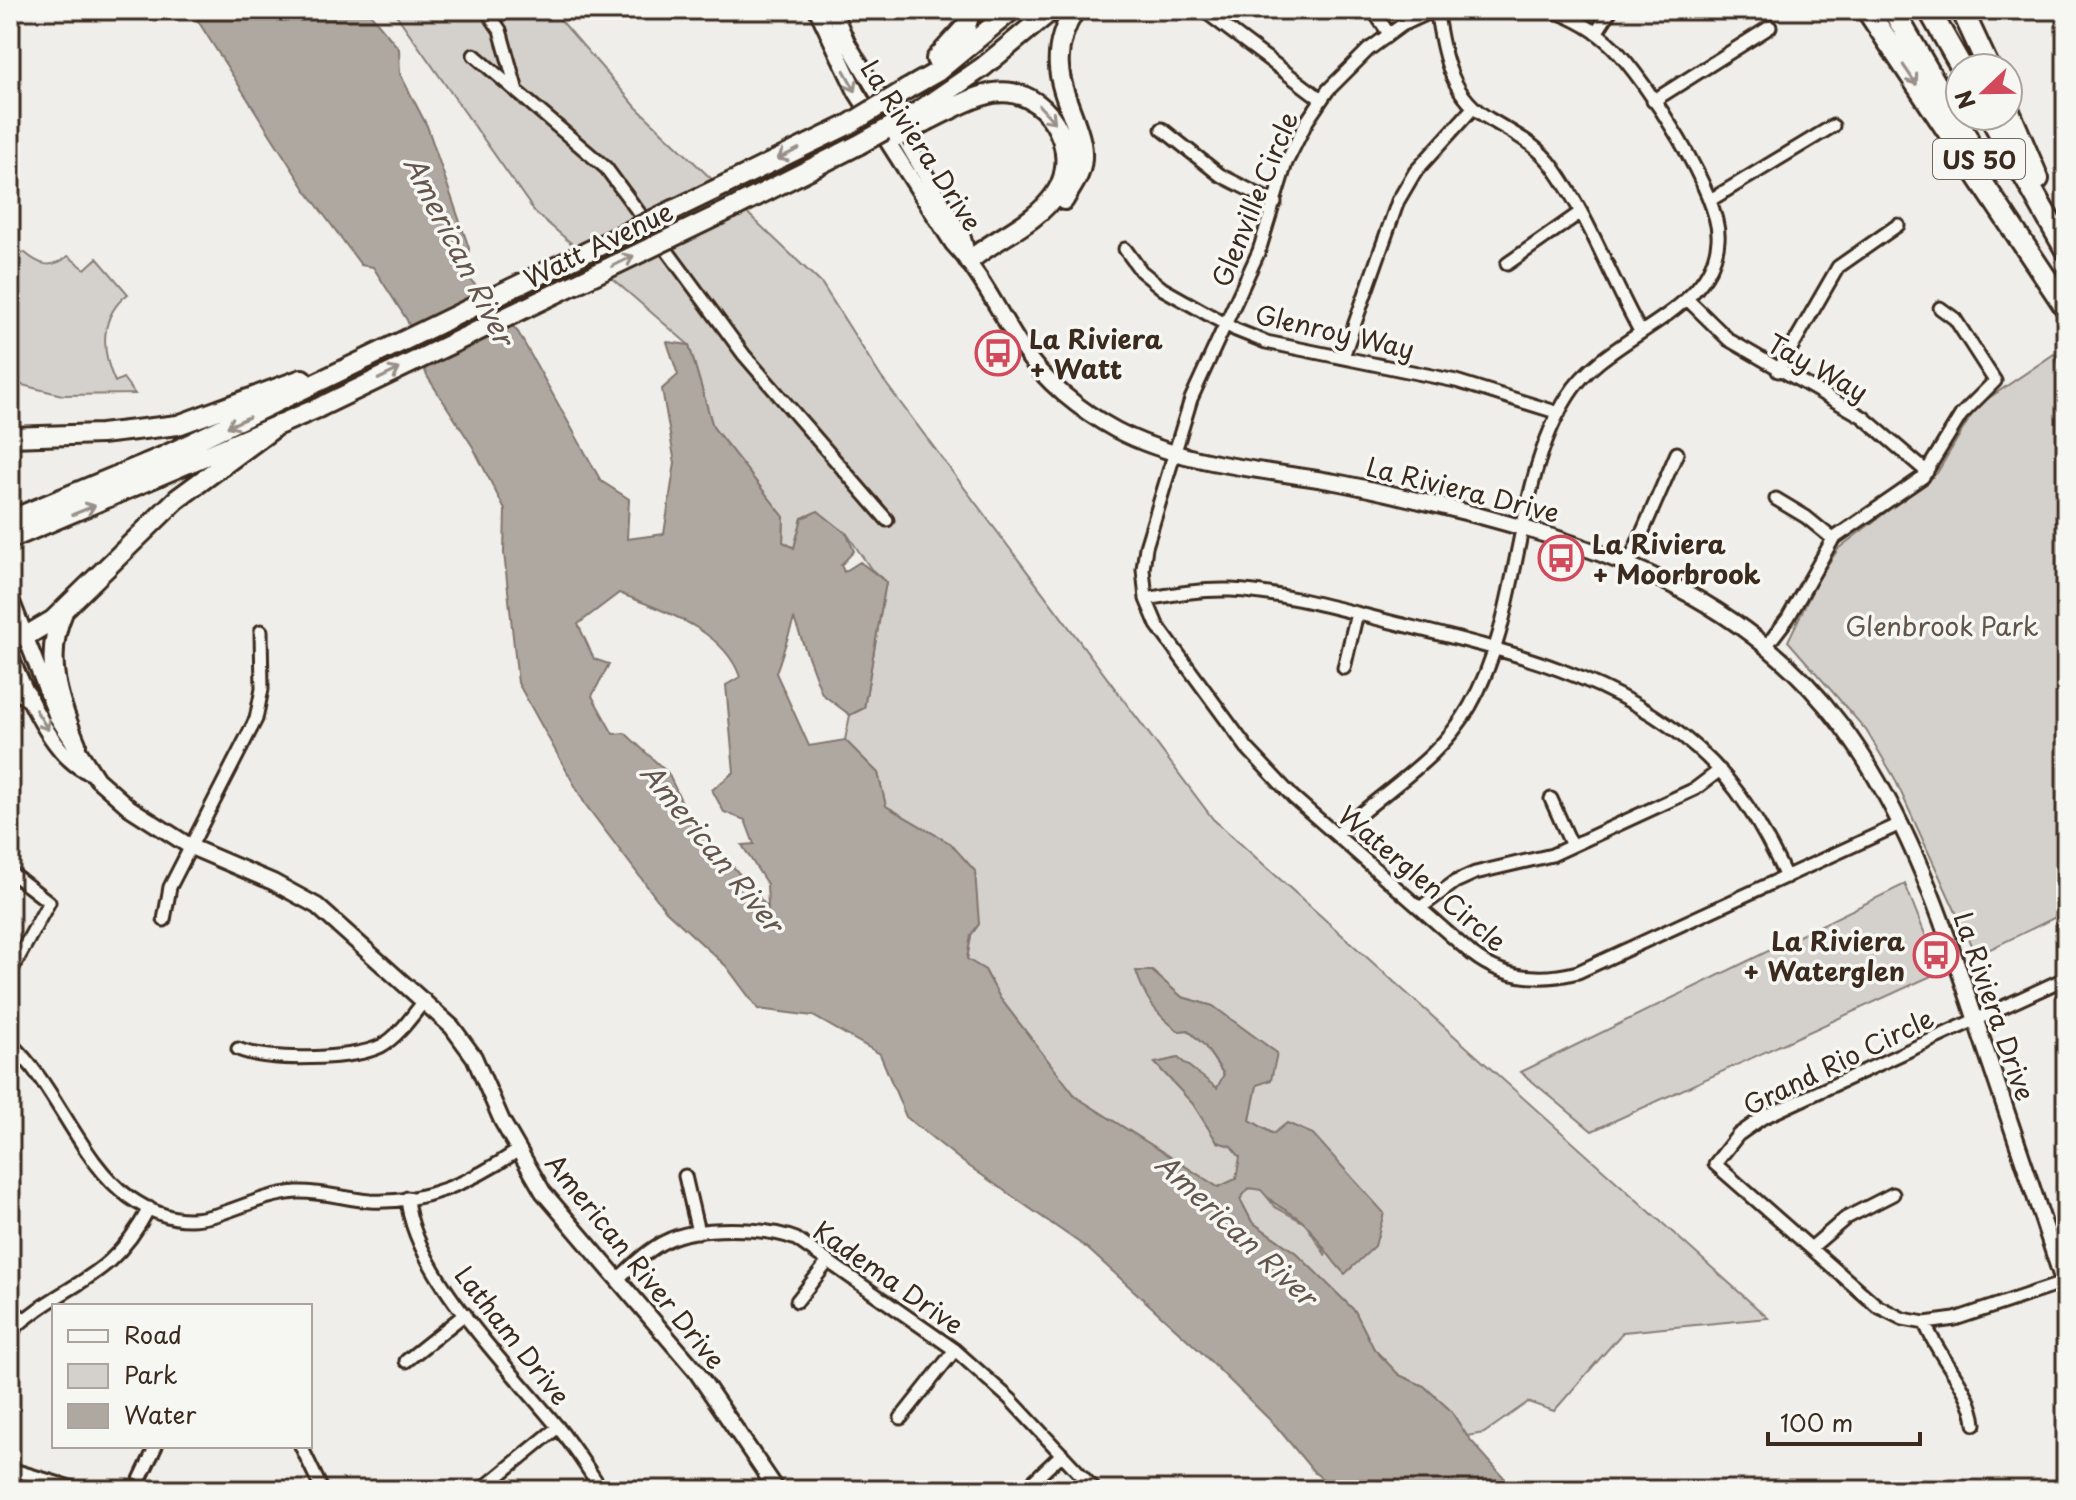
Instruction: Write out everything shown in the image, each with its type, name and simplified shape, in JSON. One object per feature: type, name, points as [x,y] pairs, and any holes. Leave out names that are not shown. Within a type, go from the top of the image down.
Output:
[{"type":"highway","points":[[1867,10],[2066,308]]},
{"type":"highway","name":"US 50","points":[[1893,10],[2066,308]]},
{"type":"highway","points":[[1929,10],[1953,52]]},
{"type":"highway","points":[[1962,10],[1982,52]]},
{"type":"highway","name":"US 50","points":[[1999,132],[2066,250]]},
{"type":"highway","points":[[2017,132],[2066,250]]},
{"type":"main road","points":[[907,89],[958,36],[971,10]]},
{"type":"main road","name":"Watt Avenue","points":[[10,533],[305,384],[368,358],[848,125],[937,72],[1012,10]]},
{"type":"main road","points":[[922,117],[1052,10]]},
{"type":"main road","points":[[969,261],[992,256],[1042,223],[1061,204],[1080,172],[1080,148],[1058,72],[1059,46],[1075,10]]},
{"type":"main road","points":[[922,117],[977,98],[1003,93],[1027,97],[1042,107],[1060,131],[1065,155],[1058,191],[1032,219],[986,246],[969,261]]},
{"type":"main road","name":"Watt Avenue","points":[[10,533],[271,430],[784,183],[861,149],[922,117]]},
{"type":"main road","points":[[10,437],[101,434],[178,425],[305,384]]},
{"type":"main road","points":[[18,637],[43,628],[177,499],[271,430]]},
{"type":"main road","points":[[65,609],[58,624],[53,668],[63,714],[76,744]]},
{"type":"main road","points":[[10,683],[27,696]]},
{"type":"street","points":[[486,10],[500,30],[517,92]]},
{"type":"street","name":"La Riviera Drive","points":[[817,10],[856,92],[953,244],[969,261],[1024,351],[1055,385],[1117,430],[1174,453],[1374,489],[1566,539],[1722,611],[1768,644],[1844,728],[1898,825],[1942,921],[2065,1285]]},
{"type":"street","name":"La Riviera Drive","points":[[833,10],[847,42],[963,238],[969,261]]},
{"type":"street","points":[[1203,10],[1321,99]]},
{"type":"street","points":[[1373,10],[1389,34]]},
{"type":"street","points":[[1435,10],[1447,68],[1458,90],[1473,108],[1539,150],[1556,171],[1581,212],[1640,331]]},
{"type":"street","name":"Glenville Circle","points":[[1174,453],[1191,399],[1259,251],[1294,146],[1321,99],[1347,69],[1389,34],[1435,10]]},
{"type":"street","points":[[1337,835],[1378,798],[1413,773],[1449,738],[1472,704],[1494,647],[1540,463],[1559,413],[1585,373],[1609,351],[1688,300],[1704,282],[1716,254],[1718,224],[1712,199],[1653,101],[1625,61],[1596,33],[1551,10]]},
{"type":"street","points":[[1596,33],[1611,10]]},
{"type":"street","points":[[1653,101],[1770,27]]},
{"type":"street","points":[[474,55],[606,168],[744,355],[887,520]]},
{"type":"street","points":[[1343,357],[1398,201],[1415,172],[1473,108]]},
{"type":"street","points":[[1712,199],[1833,126]]},
{"type":"street","points":[[1162,129],[1220,175],[1275,203]]},
{"type":"street","points":[[1507,264],[1581,212]]},
{"type":"street","points":[[1778,371],[1838,267],[1898,225]]},
{"type":"street","name":"Glenroy Way","points":[[1125,249],[1151,280],[1225,324],[1266,342],[1456,381],[1559,413]]},
{"type":"street","name":"Tay Way","points":[[1688,300],[1729,340],[1778,371],[1863,417],[1927,472]]},
{"type":"street","points":[[1768,644],[1788,618],[1833,539],[1927,472],[1961,415],[1995,381],[1955,319],[1940,308]]},
{"type":"street","name":"Waterglen Circle","points":[[1174,453],[1144,554],[1146,599],[1157,625],[1232,731],[1269,773],[1491,967],[1519,976],[1549,978],[1578,972],[1898,825]]},
{"type":"street","points":[[1628,565],[1677,453]]},
{"type":"street","points":[[1776,499],[1806,517],[1833,539]]},
{"type":"street","points":[[1146,599],[1195,591],[1233,590],[1357,613],[1494,647],[1539,662],[1654,715],[1720,770],[1756,818],[1786,877]]},
{"type":"street","name":"American River Drive","points":[[10,597],[18,637],[57,717],[76,744],[90,772]]},
{"type":"street","points":[[1344,668],[1357,613]]},
{"type":"street","points":[[164,920],[167,895],[256,719],[262,689],[261,631]]},
{"type":"street","name":"American River Drive","points":[[10,655],[27,696],[73,763],[90,772],[130,808],[191,847],[273,882],[317,906],[452,1027],[474,1057],[517,1151],[563,1218],[712,1391],[777,1490]]},
{"type":"street","points":[[1420,908],[1442,890],[1475,873],[1539,860],[1695,789],[1720,770]]},
{"type":"street","points":[[1551,799],[1572,846]]},
{"type":"street","points":[[10,872],[49,902],[10,973]]},
{"type":"street","points":[[1976,1020],[2066,978]]},
{"type":"street","points":[[238,1049],[277,1057],[368,1051],[394,1037],[425,1000]]},
{"type":"street","name":"Grand Rio Circle","points":[[1976,1020],[1762,1118],[1727,1146],[1715,1164],[1877,1306],[1903,1319],[1925,1323],[1955,1319],[2065,1285]]},
{"type":"street","points":[[10,1043],[43,1080],[104,1173],[127,1196],[149,1208],[194,1218],[218,1216],[295,1192],[366,1200],[407,1198],[472,1179],[517,1151]]},
{"type":"street","points":[[685,1176],[698,1232]]},
{"type":"street","points":[[1811,1248],[1846,1218],[1893,1194]]},
{"type":"street","name":"Latham Drive","points":[[407,1198],[420,1249],[465,1314],[558,1427],[602,1490]]},
{"type":"street","points":[[10,1332],[24,1319],[105,1268],[130,1240],[149,1208]]},
{"type":"street","name":"Kadema Drive","points":[[617,1280],[655,1247],[676,1237],[698,1232],[783,1234],[802,1243],[955,1350],[1010,1399],[1095,1490]]},
{"type":"street","points":[[797,1301],[827,1263]]},
{"type":"street","points":[[10,1309],[24,1319]]},
{"type":"street","points":[[406,1361],[465,1314]]},
{"type":"street","points":[[1925,1323],[1940,1357],[1971,1402],[1975,1424]]},
{"type":"street","points":[[901,1418],[955,1350]]},
{"type":"street","points":[[481,1490],[558,1427]]},
{"type":"street","points":[[135,1490],[155,1448]]},
{"type":"street","points":[[302,1448],[322,1490]]},
{"type":"street","points":[[1024,1490],[1062,1454]]},
{"type":"street","points":[[10,1469],[80,1490]]},
{"type":"green space","points":[[393,10],[552,10],[637,108],[822,284],[881,377],[1213,819],[1768,1318],[1623,1332],[1554,1411],[1528,1402],[1484,1433],[1467,1436],[1451,1411],[1424,1386],[1399,1375],[1374,1349],[1355,1311],[1296,1253],[1252,1222],[1240,1199],[1248,1188],[1261,1189],[1275,1207],[1305,1223],[1326,1256],[1274,1134],[1250,1120],[1257,1085],[1213,1006],[1182,997],[1152,971],[1179,1031],[1188,1030],[1204,1045],[1224,1075],[1217,1089],[1178,1058],[1155,1063],[1193,1104],[1217,1142],[1231,1146],[1241,1158],[1236,1179],[1218,1188],[1076,1097],[1000,998],[985,970],[967,960],[971,935],[979,924],[951,844],[886,806],[878,773],[845,740],[850,715],[864,708],[886,582],[871,569],[847,534],[802,518],[794,548],[783,542],[784,517],[713,427],[689,345],[535,212]]},
{"type":"green space","points":[[24,252],[45,264],[56,263],[68,256],[85,269],[97,258],[128,294],[107,323],[105,346],[115,382],[123,378],[135,394],[62,395],[10,382],[10,263]]},
{"type":"green space","name":"Glenbrook Park","points":[[2054,354],[2066,376],[2066,912],[1976,956],[1894,777],[1866,730],[1788,641],[1818,579],[1839,548],[1937,473],[1977,406]]},
{"type":"green space","points":[[1905,884],[1940,972],[1592,1131],[1521,1072]]},
{"type":"water","name":"American River","points":[[191,10],[367,10],[399,49],[400,74],[427,126],[469,248],[466,275],[518,332],[601,481],[629,499],[627,539],[664,534],[675,463],[662,389],[678,375],[667,342],[689,345],[713,427],[784,517],[783,542],[794,548],[802,518],[818,511],[847,534],[854,551],[841,565],[844,572],[860,562],[886,582],[864,708],[850,715],[822,694],[794,619],[776,673],[809,746],[845,740],[878,773],[886,806],[951,844],[975,871],[979,924],[971,935],[967,959],[985,970],[1000,998],[1076,1097],[1218,1187],[1236,1179],[1240,1157],[1231,1146],[1217,1142],[1193,1104],[1155,1063],[1178,1058],[1217,1088],[1224,1074],[1204,1045],[1188,1030],[1179,1031],[1157,1012],[1136,971],[1152,971],[1182,997],[1213,1006],[1277,1053],[1271,1080],[1257,1085],[1250,1120],[1273,1134],[1287,1123],[1313,1134],[1384,1213],[1375,1246],[1345,1274],[1300,1219],[1273,1202],[1261,1190],[1249,1188],[1240,1199],[1252,1222],[1296,1253],[1355,1311],[1374,1349],[1399,1375],[1424,1386],[1451,1411],[1467,1436],[1515,1490],[1336,1490],[1314,1472],[1276,1426],[1200,1351],[1087,1248],[963,1162],[906,1117],[880,1054],[813,1016],[758,1009],[726,966],[666,911],[585,804],[518,683],[504,553],[505,510],[473,447],[427,376],[407,320],[373,267],[361,265],[305,189]],"holes":[[[619,593],[689,623],[720,646],[732,660],[740,677],[726,685],[734,772],[712,790],[724,812],[745,820],[754,844],[742,845],[767,884],[768,908],[686,811],[668,773],[625,733],[613,734],[592,696],[609,664],[594,659],[578,624]]]},
{"type":"place","name":"La Riviera + Watt","points":[[998,353]]},
{"type":"place","name":"La Riviera + Moorbrook","points":[[1561,558]]},
{"type":"place","name":"La Riviera + Waterglen","points":[[1936,955]]}]
